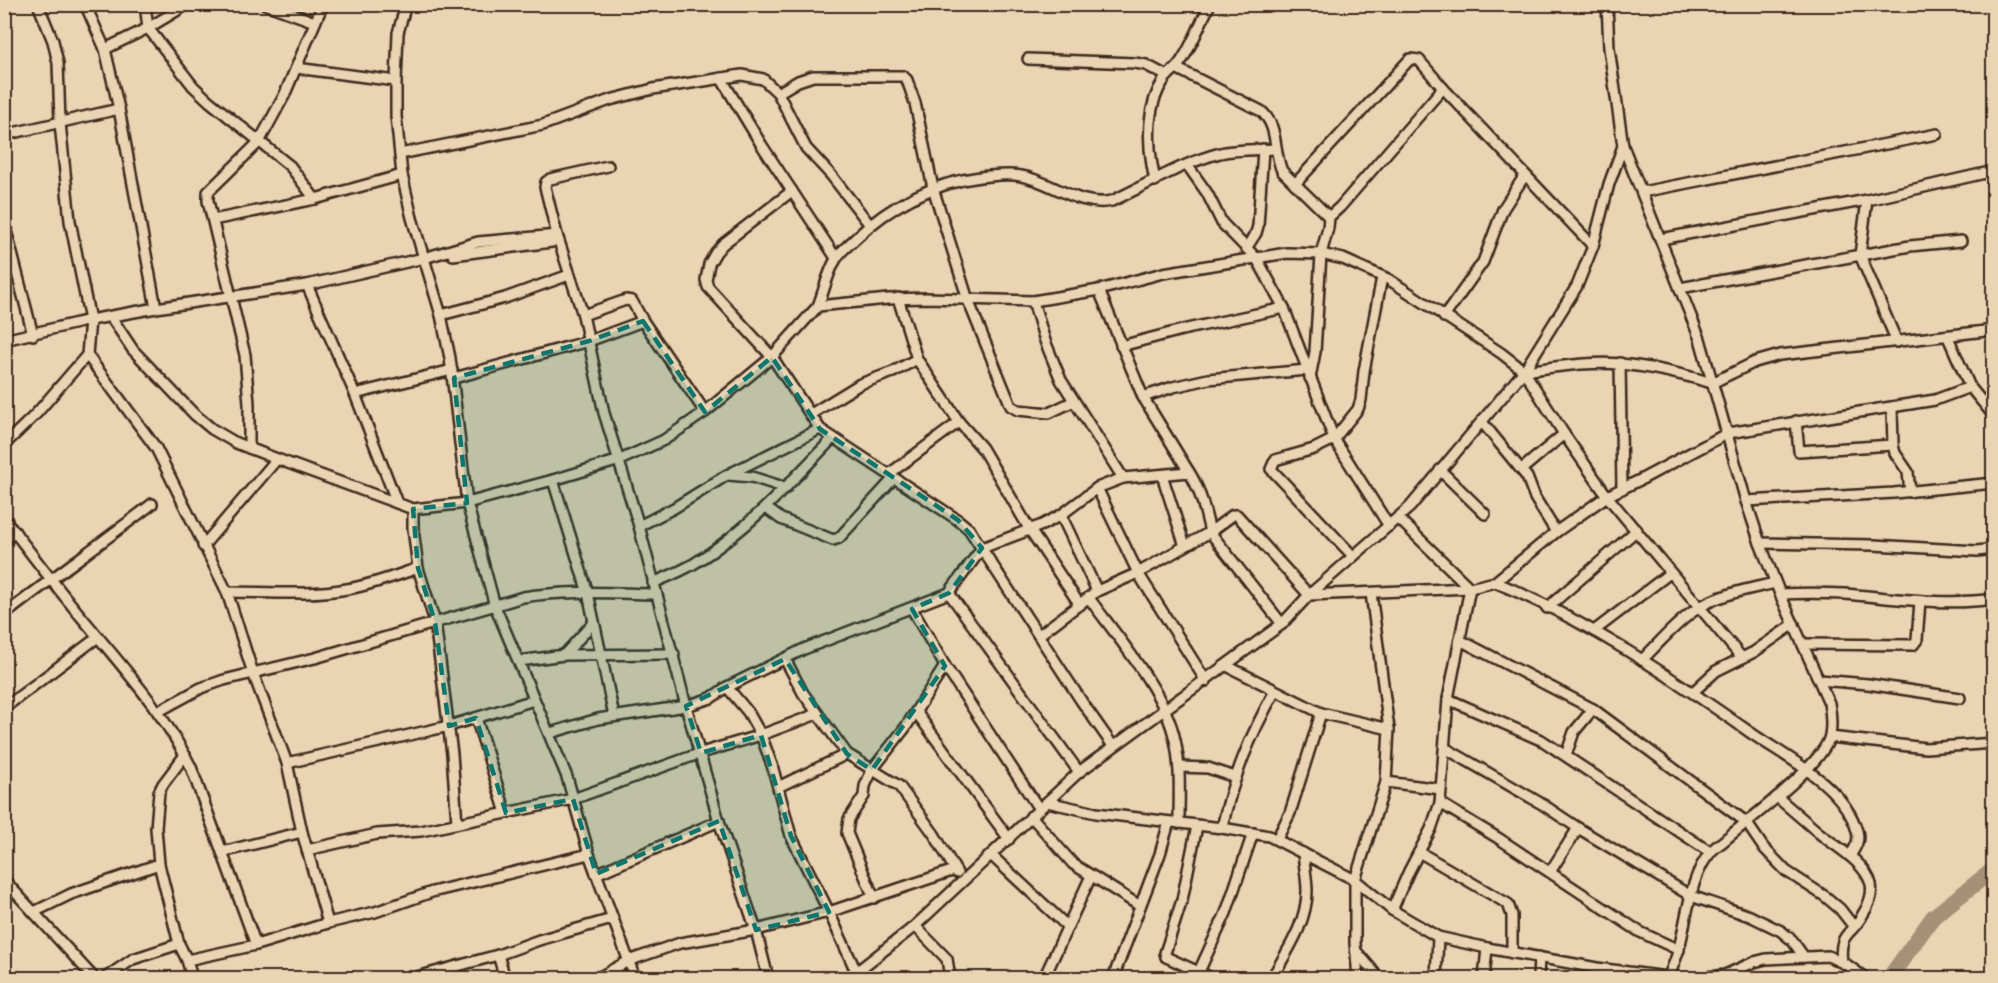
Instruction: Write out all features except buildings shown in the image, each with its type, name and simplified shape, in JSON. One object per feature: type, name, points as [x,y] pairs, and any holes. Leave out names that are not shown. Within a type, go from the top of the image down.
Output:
[{"type":"street","points":[[4,446],[36,414],[87,355],[90,321],[69,221],[60,123],[58,63],[53,41],[38,4]]},
{"type":"street","points":[[85,4],[105,49],[119,109],[156,308]]},
{"type":"street","points":[[145,4],[148,28],[193,86],[290,166],[315,198]]},
{"type":"street","points":[[105,49],[148,28],[188,4]]},
{"type":"street","points":[[265,4],[315,22]]},
{"type":"street","points":[[249,448],[249,404],[245,355],[230,298],[208,192],[259,142],[284,96],[323,4]]},
{"type":"street","points":[[406,4],[398,33],[396,81],[402,175],[441,315],[453,374],[467,503],[495,606],[567,777],[589,854],[634,978]]},
{"type":"street","points":[[1155,181],[1149,135],[1157,94],[1167,76],[1176,68],[1210,4]]},
{"type":"street","points":[[1607,4],[1610,48],[1623,146],[1700,339],[1760,543],[1775,583],[1829,703],[1832,717],[1830,737],[1824,749],[1807,769],[1710,852],[1701,867],[1691,896],[1679,950],[1668,978]]},
{"type":"street","points":[[1028,59],[1135,63],[1146,65],[1167,76]]},
{"type":"street","points":[[1295,184],[1410,59],[1419,60],[1593,246]]},
{"type":"street","points":[[296,68],[396,81]]},
{"type":"street","points":[[1176,68],[1269,117],[1282,171],[1329,217]]},
{"type":"street","points":[[400,154],[543,125],[610,100],[653,89],[734,75],[754,77],[770,84],[778,93],[806,148],[831,175],[870,225]]},
{"type":"street","points":[[778,93],[798,81],[813,76],[903,75],[915,103],[933,188],[968,300],[1011,406],[1014,409],[1049,413],[1074,401]]},
{"type":"street","points":[[721,78],[738,108],[836,258]]},
{"type":"street","points":[[1308,374],[1315,352],[1321,254],[1329,217],[1443,88]]},
{"type":"street","points":[[4,135],[119,109]]},
{"type":"street","points":[[1642,192],[1937,134]]},
{"type":"street","points":[[844,978],[857,976],[915,926],[1079,772],[1282,624],[1309,595],[1410,507],[1524,371],[1577,286],[1593,246],[1609,184],[1623,146]]},
{"type":"street","points":[[1247,247],[1258,226],[1263,149]]},
{"type":"street","points":[[111,317],[133,350],[194,414],[212,429],[249,448],[412,509],[467,503],[620,460],[664,440],[705,412],[772,357],[818,306],[836,258],[870,225],[897,207],[933,188],[964,179],[1020,175],[1077,197],[1104,203],[1220,153],[1236,150],[1276,149]]},
{"type":"street","points":[[608,166],[550,179],[546,182],[545,187],[557,238],[589,341],[604,413],[639,526],[686,706],[719,821],[756,930],[768,978]]},
{"type":"street","points":[[1188,166],[1207,193],[1222,223],[1257,259],[1284,308],[1334,439],[1389,526]]},
{"type":"street","points":[[1661,239],[1867,200],[1994,171]]},
{"type":"street","points":[[213,220],[315,198],[402,175]]},
{"type":"street","points":[[1444,317],[1483,262],[1503,208],[1525,175]]},
{"type":"street","points":[[792,191],[723,244],[712,258],[707,272],[708,287],[772,357],[820,429],[969,529],[1113,746]]},
{"type":"street","points":[[1867,200],[1860,255],[1897,342]]},
{"type":"street","points":[[4,222],[33,335]]},
{"type":"street","points":[[4,340],[156,308],[307,285],[424,258],[478,242],[557,238]]},
{"type":"street","points":[[1680,288],[1910,246],[1961,241]]},
{"type":"street","points":[[818,306],[898,298],[1033,302],[1099,290],[1163,273],[1287,253],[1321,254],[1343,259],[1382,277],[1501,353],[1524,371],[1607,496],[1742,658]]},
{"type":"street","points":[[441,315],[505,298],[570,275]]},
{"type":"street","points":[[1353,556],[1271,470],[1275,460],[1314,449],[1334,439],[1351,420],[1362,400],[1364,371],[1382,277]]},
{"type":"street","points":[[307,285],[355,394],[397,503]]},
{"type":"street","points":[[1099,290],[1143,397],[1189,472],[1202,503],[1210,532],[1282,624]]},
{"type":"street","points":[[898,298],[917,359],[959,422],[982,448],[1030,530],[1080,605]]},
{"type":"street","points":[[582,315],[629,299],[632,301],[705,412]]},
{"type":"street","points":[[1033,302],[1045,341],[1061,380],[1123,478]]},
{"type":"street","points":[[1121,346],[1284,308]]},
{"type":"street","points":[[355,394],[453,374],[589,341],[643,321]]},
{"type":"street","points":[[1524,371],[1620,363],[1712,382],[1755,362],[1780,355],[1994,330]]},
{"type":"street","points":[[1948,337],[1971,387],[1994,416]]},
{"type":"street","points":[[87,355],[156,448],[227,592],[253,673],[269,711],[286,763],[328,923]]},
{"type":"street","points":[[811,414],[860,384],[893,372],[917,359]]},
{"type":"street","points":[[1620,363],[1622,489]]},
{"type":"street","points":[[1143,397],[1208,379],[1308,374]]},
{"type":"street","points":[[1309,595],[1470,588],[1495,582],[1556,532],[1607,496],[1728,433],[1935,400],[1971,387]]},
{"type":"street","points":[[1892,408],[1893,445],[1895,453],[1908,472],[1910,492]]},
{"type":"street","points":[[1796,421],[1799,451],[1893,445]]},
{"type":"street","points":[[766,508],[781,519],[833,540],[839,538],[892,476],[959,422]]},
{"type":"street","points":[[1482,422],[1522,469],[1535,498],[1556,532]]},
{"type":"street","points":[[639,526],[728,475],[820,429]]},
{"type":"street","points":[[1522,469],[1564,434]]},
{"type":"street","points":[[653,583],[694,564],[724,542],[766,508],[833,438]]},
{"type":"street","points":[[203,546],[277,459]]},
{"type":"street","points":[[1440,470],[1485,514]]},
{"type":"street","points":[[550,733],[614,716],[686,706],[711,698],[728,687],[804,650],[949,593],[982,548],[1030,530],[1061,515],[1097,488],[1123,478],[1189,472]]},
{"type":"street","points":[[728,475],[753,477],[786,488]]},
{"type":"street","points":[[1162,475],[1185,546]]},
{"type":"street","points":[[553,480],[588,593],[614,716]]},
{"type":"street","points":[[1746,501],[1910,492],[1994,483]]},
{"type":"street","points":[[1097,488],[1138,573],[1206,681]]},
{"type":"street","points":[[4,615],[152,504]]},
{"type":"street","points":[[412,509],[418,568],[435,622],[449,726],[457,823]]},
{"type":"street","points":[[1039,635],[1097,591],[1138,573],[1237,514],[1309,595]]},
{"type":"street","points":[[1061,515],[1097,591]]},
{"type":"street","points":[[4,518],[50,579],[159,711],[185,755],[256,945]]},
{"type":"street","points":[[1398,518],[1470,588]]},
{"type":"street","points":[[1547,608],[1637,530]]},
{"type":"street","points":[[4,541],[15,532]]},
{"type":"street","points":[[1760,543],[1874,545],[1977,551],[1994,549]]},
{"type":"street","points":[[227,592],[318,593],[385,580],[418,568]]},
{"type":"street","points":[[1594,631],[1670,573]]},
{"type":"street","points":[[1495,582],[1594,631],[1692,692],[1807,769],[1838,798],[1850,816],[1858,839],[1850,856]]},
{"type":"street","points":[[1642,660],[1683,620],[1700,608],[1722,598],[1775,583]]},
{"type":"street","points":[[1392,910],[1431,829],[1440,803],[1448,699],[1470,588]]},
{"type":"street","points":[[949,593],[1079,772]]},
{"type":"street","points":[[1358,978],[1355,880],[1386,782],[1389,729],[1371,593]]},
{"type":"street","points":[[159,711],[201,688],[224,680],[315,658],[523,597],[542,594],[656,594]]},
{"type":"street","points":[[1780,594],[1842,594],[1920,601],[1969,602],[1994,599]]},
{"type":"street","points":[[1089,598],[1165,708],[1176,742],[1179,767],[1174,822],[1113,978]]},
{"type":"street","points":[[1803,644],[1913,645],[1917,640],[1920,601]]},
{"type":"street","points":[[912,609],[1035,813],[1073,864],[1140,906]]},
{"type":"street","points":[[564,655],[594,622]]},
{"type":"street","points":[[1692,692],[1716,670],[1742,658],[1794,624]]},
{"type":"street","points":[[4,708],[98,637]]},
{"type":"street","points":[[1460,640],[1593,709],[1746,822],[1763,847],[1786,872],[1826,897],[1840,909],[1854,927]]},
{"type":"street","points":[[519,661],[564,655],[674,654]]},
{"type":"street","points":[[785,659],[803,693],[847,754],[904,791],[963,882]]},
{"type":"street","points":[[874,898],[847,833],[849,819],[864,796],[865,786],[872,770],[916,712],[945,666]]},
{"type":"street","points":[[1227,666],[1321,713],[1389,729]]},
{"type":"street","points":[[1819,680],[1868,684],[1960,698]]},
{"type":"street","points":[[728,687],[748,712],[761,735],[772,765],[791,836],[830,912],[857,976]]},
{"type":"street","points":[[1222,828],[1235,777],[1253,730],[1275,691]]},
{"type":"street","points":[[1448,699],[1543,741],[1710,852]]},
{"type":"street","points":[[286,763],[449,726],[534,700]]},
{"type":"street","points":[[1566,755],[1574,732],[1593,709]]},
{"type":"street","points":[[916,712],[1009,839]]},
{"type":"street","points":[[1277,839],[1290,813],[1321,713]]},
{"type":"street","points":[[307,849],[377,834],[421,831],[573,799],[817,714]]},
{"type":"street","points":[[476,718],[506,813]]},
{"type":"street","points":[[1830,737],[1926,748],[1994,744]]},
{"type":"street","points":[[1445,748],[1542,804],[1691,896],[1750,915],[1781,931],[1792,939],[1804,957]]},
{"type":"street","points":[[778,787],[847,754]]},
{"type":"street","points":[[185,755],[159,792],[156,828],[159,864],[179,944],[192,978]]},
{"type":"street","points":[[1179,767],[1208,768],[1235,777]]},
{"type":"street","points":[[1386,782],[1441,789]]},
{"type":"street","points":[[1777,797],[1821,835],[1850,856],[1870,882],[1870,902],[1860,921],[1842,942],[1842,962]]},
{"type":"street","points":[[1047,802],[1096,813],[1222,828],[1277,839],[1355,880],[1392,910],[1438,937],[1597,968],[1675,978]]},
{"type":"street","points":[[1440,803],[1640,932],[1679,950]]},
{"type":"street","points":[[596,873],[719,821]]},
{"type":"street","points":[[1197,826],[1182,900],[1165,953],[1166,957],[1198,975],[1212,978]]},
{"type":"street","points":[[1550,872],[1578,828]]},
{"type":"street","points":[[222,852],[303,832]]},
{"type":"street","points":[[1198,975],[1226,914],[1253,833]]},
{"type":"street","points":[[1419,852],[1508,904],[1512,915],[1512,953]]},
{"type":"street","points":[[1272,978],[1303,917],[1307,890],[1303,853]]},
{"type":"street","points":[[187,960],[256,945],[328,923],[375,912],[432,892],[589,854]]},
{"type":"street","points":[[992,855],[1068,927]]},
{"type":"street","points":[[34,912],[71,894],[159,864]]},
{"type":"street","points":[[598,978],[628,961],[680,943],[756,930],[830,912],[955,870]]},
{"type":"street","points":[[1044,978],[1091,876]]},
{"type":"street","points":[[4,880],[94,978]]},
{"type":"street","points":[[413,978],[498,955],[539,940],[612,919]]},
{"type":"street","points":[[915,926],[947,959],[950,978]]},
{"type":"street","points":[[1436,978],[1438,937]]},
{"type":"street","points":[[105,978],[133,959],[179,944]]},
{"type":"street","points":[[1484,978],[1487,948]]},
{"type":"street","points":[[1356,951],[1379,978]]},
{"type":"street","points":[[498,955],[505,978]]},
{"type":"street","points":[[1698,978],[1726,977],[1748,964],[1766,958],[1828,956],[1842,962],[1865,978]]},
{"type":"street","points":[[1538,978],[1539,957]]},
{"type":"street","points":[[1595,978],[1597,968]]},
{"type":"highlighted area","points":[[643,321],[705,412],[772,357],[820,429],[958,520],[982,548],[949,593],[912,609],[945,666],[872,770],[847,754],[785,659],[686,706],[701,753],[761,735],[791,836],[829,912],[756,930],[719,821],[596,874],[573,799],[506,813],[476,718],[449,726],[435,622],[418,568],[413,509],[467,503],[454,378],[589,341]]},
{"type":"waterway","points":[[1889,978],[1933,917],[1994,869]]}]
